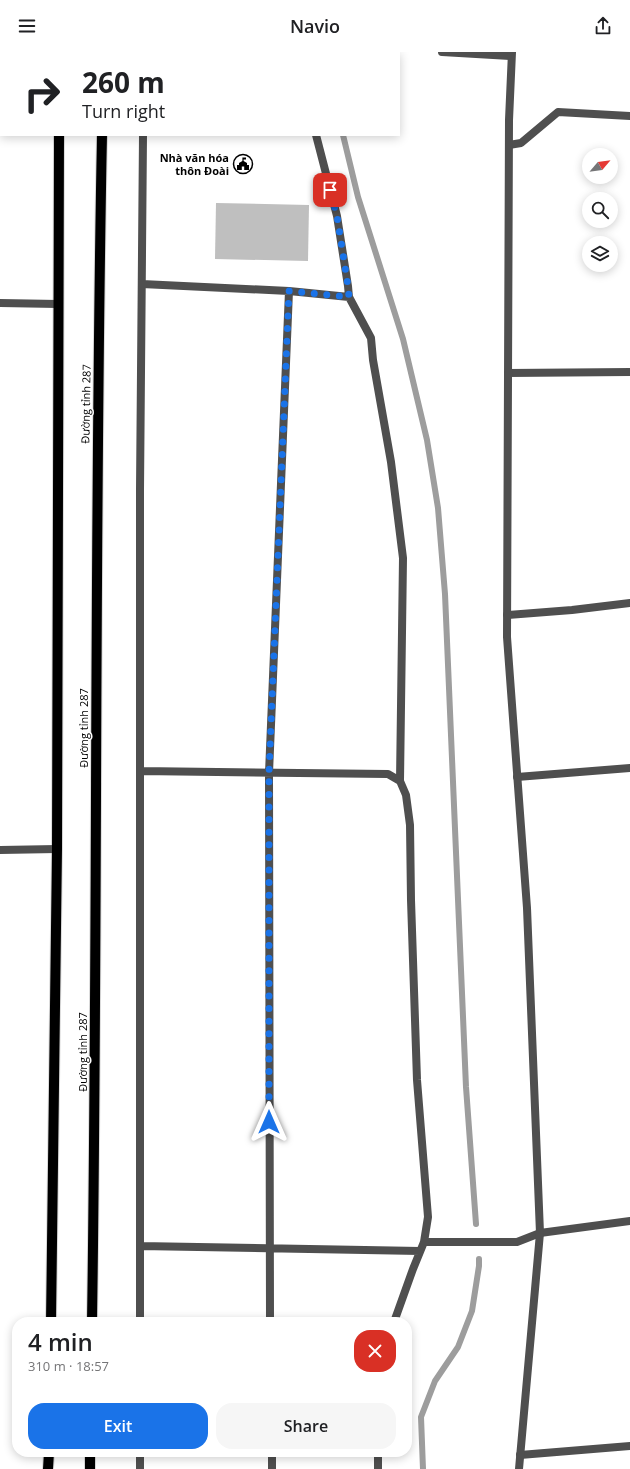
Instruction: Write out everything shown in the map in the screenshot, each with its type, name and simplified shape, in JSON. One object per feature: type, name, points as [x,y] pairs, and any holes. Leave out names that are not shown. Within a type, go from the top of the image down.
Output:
[{"type":"main road","points":[[51,1317],[57,849],[59,136]]},
{"type":"main road","name":"Đường tỉnh 287","points":[[92,1317],[96,1077],[97,463],[102,136]]},
{"type":"main road","points":[[48,1469],[49,1457]]},
{"type":"main road","points":[[90,1457],[90,1469]]},
{"type":"street","points":[[442,52],[511,54],[509,145],[507,637],[527,908],[540,1233],[518,1469]]},
{"type":"street","points":[[509,145],[520,143],[558,112],[630,116]]},
{"type":"street","points":[[140,1317],[140,482],[143,136]]},
{"type":"street","points":[[316,136],[337,216],[349,297],[371,338],[373,360],[391,462],[403,558],[400,781],[406,795],[410,825],[417,1080],[428,1217],[424,1242],[396,1317]]},
{"type":"street","points":[[142,284],[289,291],[349,297]]},
{"type":"street","points":[[270,1317],[269,773],[289,291]]},
{"type":"street","points":[[0,303],[58,304]]},
{"type":"street","points":[[508,373],[630,372]]},
{"type":"street","points":[[507,615],[572,610],[630,603]]},
{"type":"street","points":[[517,777],[630,768]]},
{"type":"street","points":[[140,771],[388,774],[400,781]]},
{"type":"street","points":[[0,850],[57,849]]},
{"type":"street","points":[[424,1242],[517,1242],[540,1233],[630,1222]]},
{"type":"street","points":[[140,1246],[420,1251]]},
{"type":"street","points":[[520,1455],[630,1446]]},
{"type":"street","points":[[140,1457],[140,1469]]},
{"type":"street","points":[[272,1457],[272,1469]]},
{"type":"street","points":[[378,1457],[378,1469]]},
{"type":"building","points":[[216,203],[309,205],[308,261],[215,259]]},
{"type":"waterway","points":[[343,136],[358,197],[403,339],[427,440],[438,508],[445,594],[466,1087],[476,1224]]},
{"type":"waterway","points":[[423,1469],[421,1417],[435,1381],[458,1347],[472,1311],[479,1259]]},
{"type":"place","name":"Nhà văn hóa thôn Đoài","points":[[243,164]]},
{"type":"route","points":[[269,1122],[269,773],[289,291],[349,297],[337,216],[330,190]]}]
